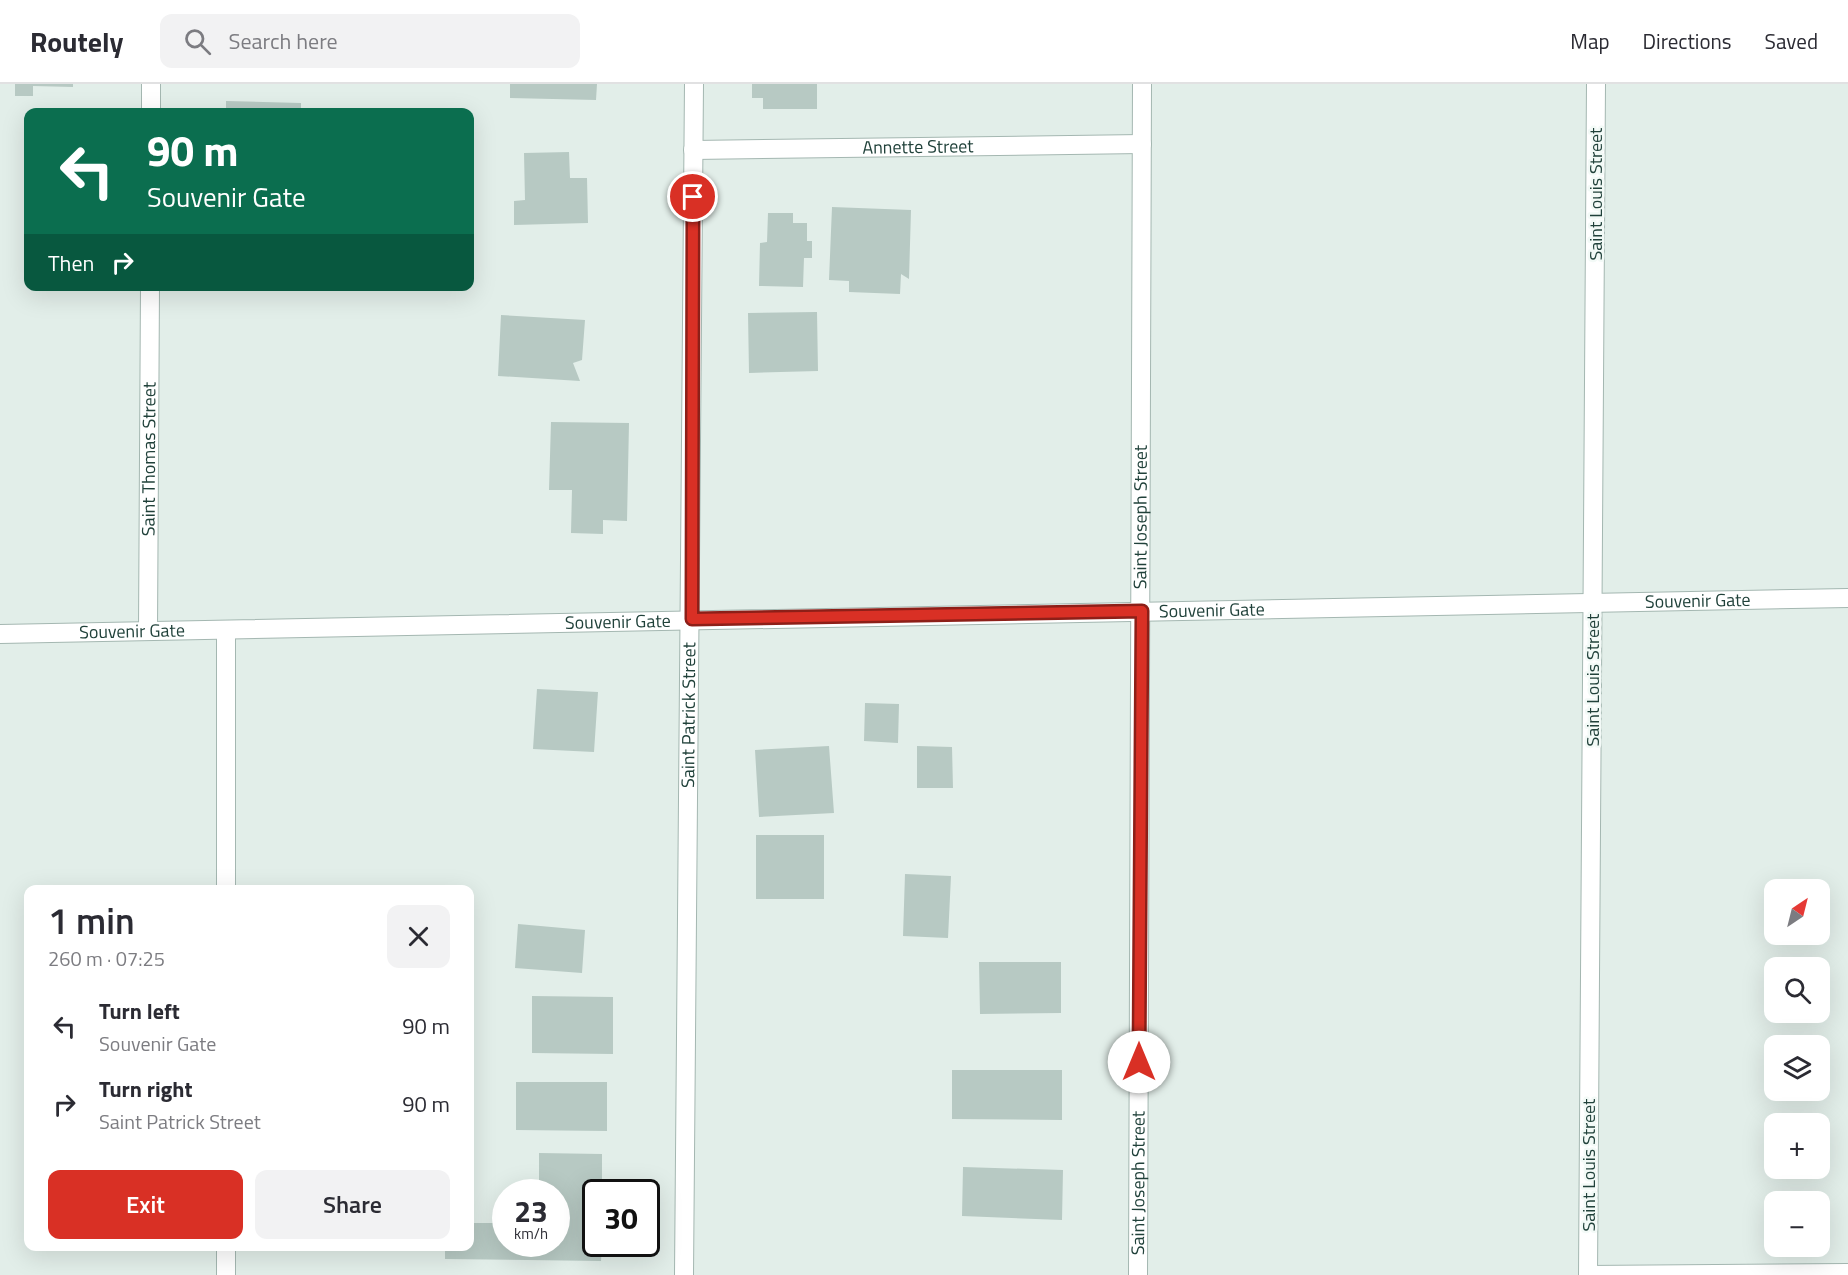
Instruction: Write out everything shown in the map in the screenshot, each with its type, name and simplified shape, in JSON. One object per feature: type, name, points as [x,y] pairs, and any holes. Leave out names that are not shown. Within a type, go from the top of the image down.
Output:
[{"type":"street","points":[[151,84],[151,108]]},
{"type":"street","name":"Saint Patrick Street","points":[[684,1275],[692,619],[694,84]]},
{"type":"street","name":"Saint Joseph Street","points":[[1138,1275],[1142,84]]},
{"type":"street","name":"Saint Louis Street","points":[[1588,1275],[1596,84]]},
{"type":"street","name":"Annette Street","points":[[693,150],[1142,144]]},
{"type":"street","name":"Saint Thomas Street","points":[[148,631],[150,291]]},
{"type":"street","name":"Souvenir Gate","points":[[0,634],[1848,598]]},
{"type":"street","points":[[226,630],[226,885]]},
{"type":"street","points":[[226,1251],[226,1275]]},
{"type":"street","points":[[1588,1275],[1848,1273]]},
{"type":"building","points":[[15,84],[73,84],[73,87],[33,86],[33,96],[15,96]]},
{"type":"building","points":[[510,84],[597,84],[596,100],[510,98]]},
{"type":"building","points":[[752,84],[817,84],[817,109],[763,109],[763,98],[752,98]]},
{"type":"building","points":[[226,101],[301,103],[301,108],[226,108]]},
{"type":"building","points":[[569,152],[570,178],[587,178],[588,223],[514,225],[514,201],[525,200],[524,153]]},
{"type":"building","points":[[832,207],[911,210],[909,279],[901,274],[900,294],[849,292],[849,281],[829,280]]},
{"type":"building","points":[[768,213],[793,213],[793,223],[807,223],[807,241],[812,241],[812,258],[804,258],[803,287],[759,286],[760,243],[767,242]]},
{"type":"building","points":[[817,312],[818,371],[749,373],[748,313]]},
{"type":"building","points":[[501,315],[585,320],[582,360],[573,363],[580,381],[498,376]]},
{"type":"building","points":[[551,422],[629,423],[627,521],[603,520],[603,534],[571,533],[572,490],[549,490]]},
{"type":"building","points":[[537,689],[598,692],[594,752],[533,749]]},
{"type":"building","points":[[865,703],[899,704],[898,743],[864,741]]},
{"type":"building","points":[[829,746],[834,813],[759,817],[755,750]]},
{"type":"building","points":[[917,746],[952,747],[953,788],[917,788]]},
{"type":"building","points":[[756,835],[824,835],[824,899],[756,899]]},
{"type":"building","points":[[905,874],[951,876],[948,938],[903,936]]},
{"type":"building","points":[[518,924],[585,930],[582,973],[515,968]]},
{"type":"building","points":[[979,962],[1061,962],[1061,1013],[980,1014]]},
{"type":"building","points":[[532,996],[613,997],[613,1054],[532,1053]]},
{"type":"building","points":[[952,1070],[1062,1070],[1062,1120],[952,1119]]},
{"type":"building","points":[[516,1082],[607,1082],[607,1131],[516,1130]]},
{"type":"building","points":[[539,1153],[602,1154],[602,1179],[582,1179],[582,1257],[601,1257],[601,1261],[445,1259],[445,1251],[474,1251],[474,1223],[492,1223],[492,1257],[570,1257],[570,1179],[539,1179]]},
{"type":"building","points":[[963,1167],[1063,1170],[1062,1220],[962,1216]]},
{"type":"route","points":[[693,197],[692,619],[1142,611],[1139,1062]]}]
